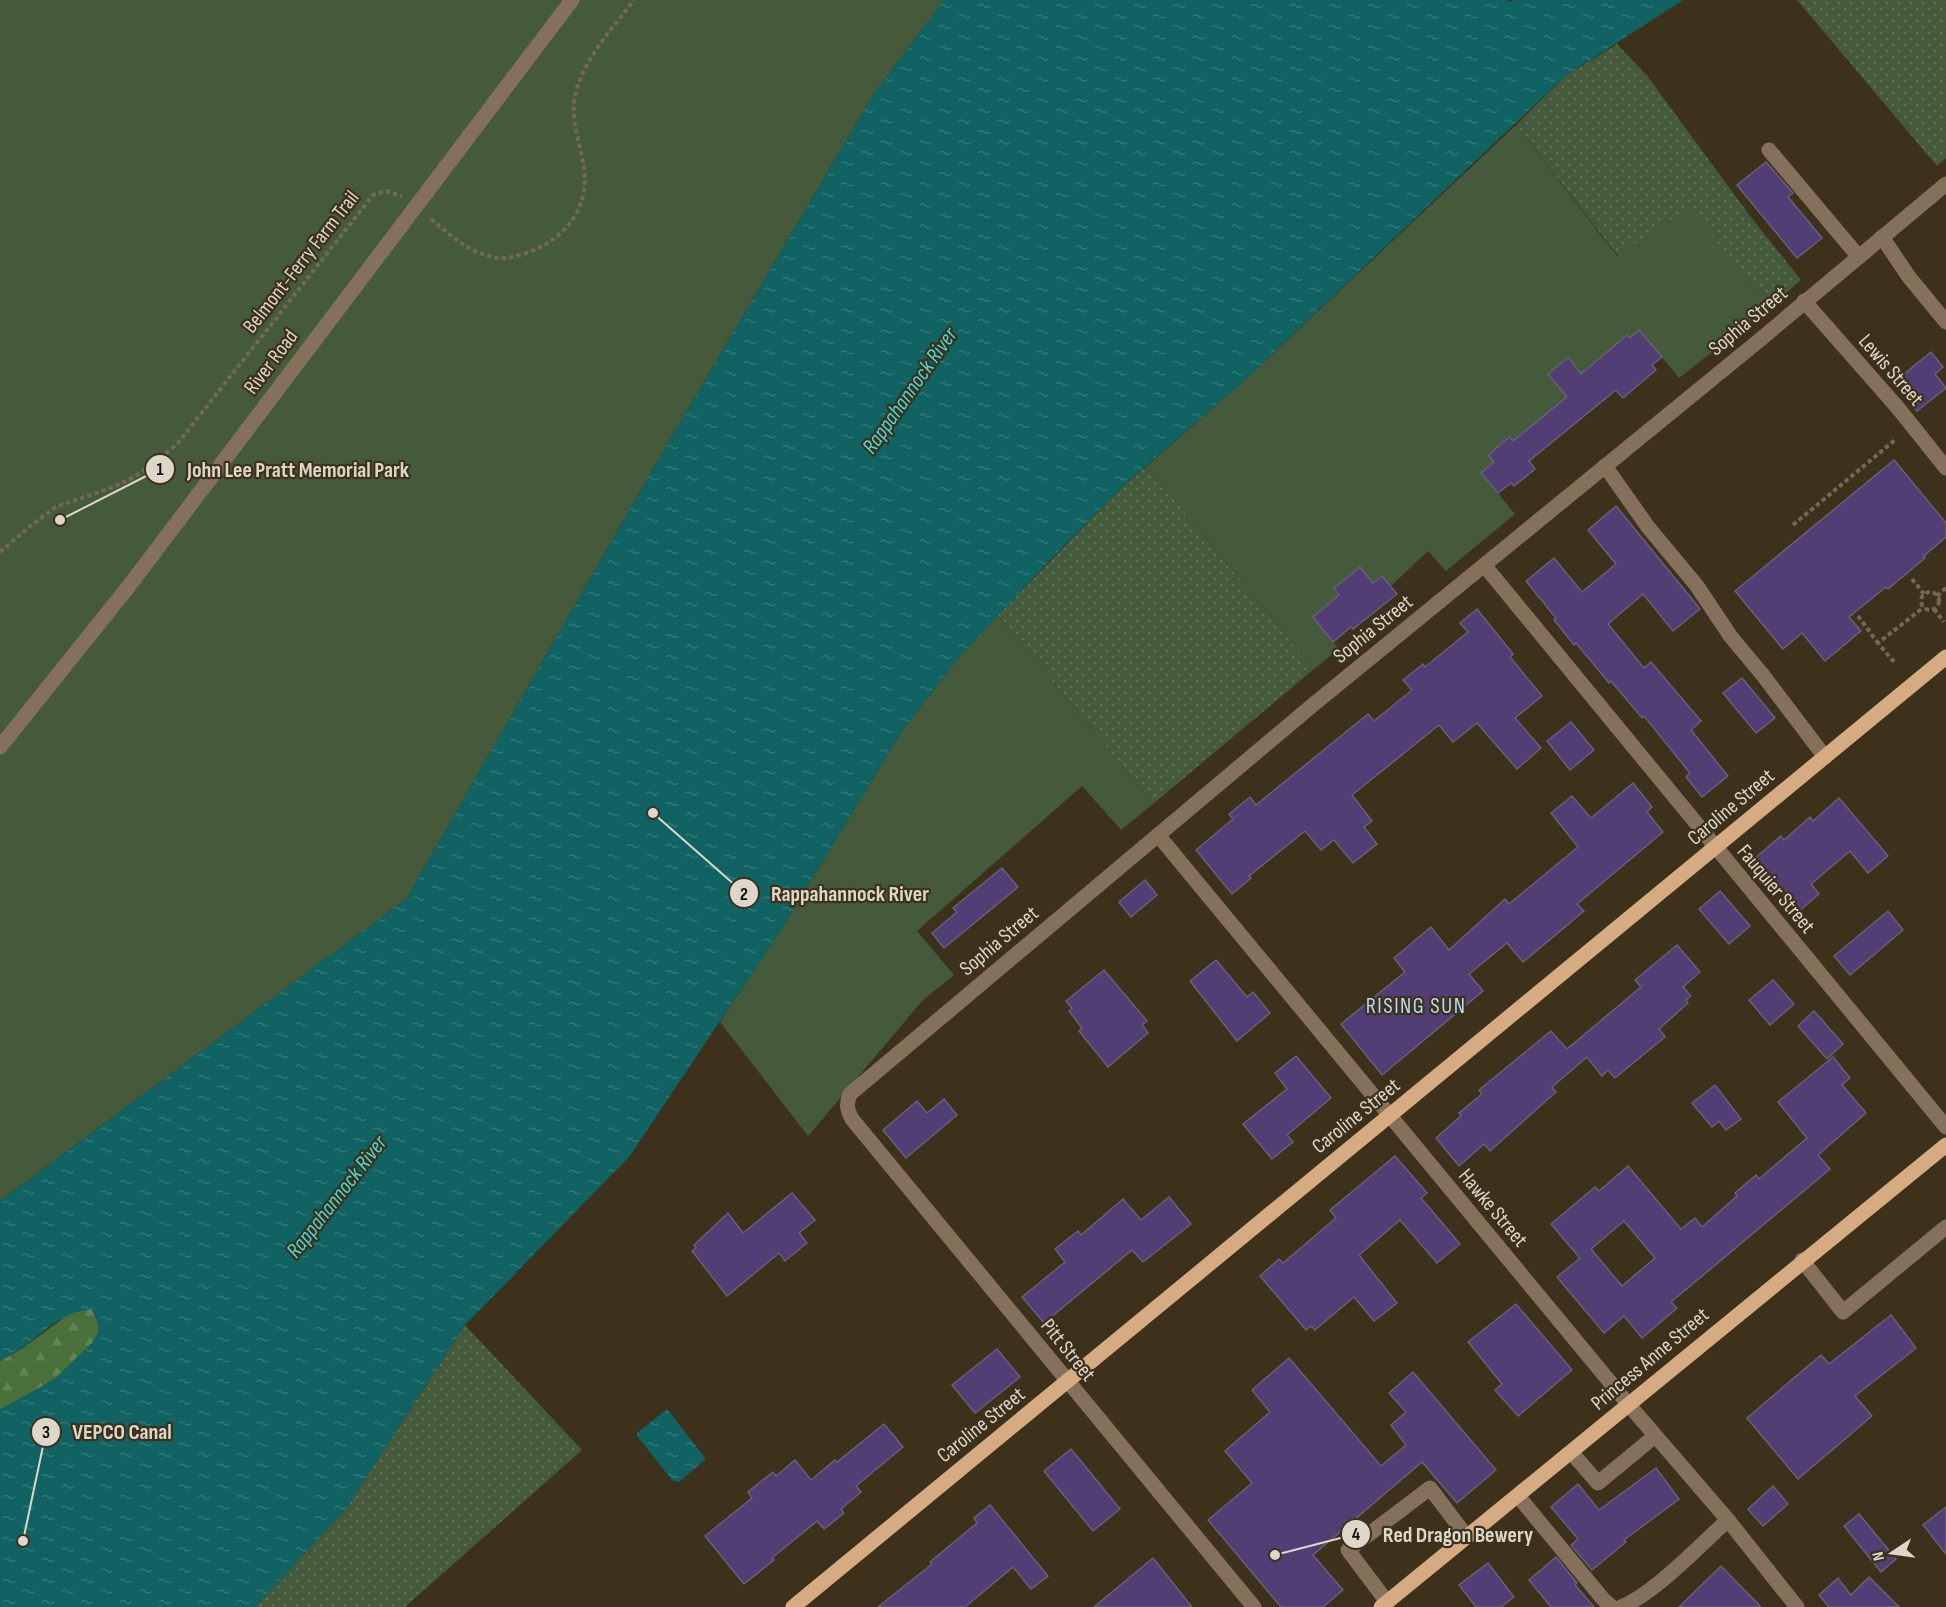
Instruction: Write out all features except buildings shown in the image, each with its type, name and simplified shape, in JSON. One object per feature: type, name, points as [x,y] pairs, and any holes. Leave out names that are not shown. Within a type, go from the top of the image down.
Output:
[{"type":"main road","name":"Caroline Street","points":[[793,1607],[1946,657]]},
{"type":"main road","name":"Princess Anne Street","points":[[1384,1605],[1946,1144]]},
{"type":"street","name":"River Road","points":[[0,747],[129,586],[572,0]]},
{"type":"street","points":[[1769,150],[1859,257]]},
{"type":"street","name":"Sophia Street","points":[[852,1119],[847,1102],[850,1094],[1158,835],[1946,184]]},
{"type":"street","points":[[1882,237],[1909,277],[1946,322]]},
{"type":"street","name":"Lewis Street","points":[[1804,301],[1898,408],[1946,468]]},
{"type":"street","points":[[1605,466],[1648,527],[1697,586],[1731,637],[1825,757]]},
{"type":"street","name":"Fauquier Street","points":[[1484,565],[1946,1128]]},
{"type":"street","name":"Hawke Street","points":[[1158,835],[1629,1405],[1728,1520],[1797,1607]]},
{"type":"street","name":"Pitt Street","points":[[852,1119],[1254,1607]]},
{"type":"street","points":[[1802,1260],[1843,1312],[1946,1227]]},
{"type":"street","points":[[1571,1452],[1598,1484],[1655,1436]]},
{"type":"street","points":[[1384,1605],[1348,1550],[1430,1488],[1467,1537]]},
{"type":"street","points":[[1518,1496],[1612,1607]]},
{"type":"street","points":[[1621,1607],[1653,1586],[1728,1520]]},
{"type":"path","name":"Belmont-Ferry Farm Trail","points":[[0,552],[56,507],[132,478],[155,463],[178,443],[373,195],[386,191],[403,196],[460,244],[493,257],[505,259],[531,252],[551,242],[567,228],[579,209],[584,191],[585,173],[574,122],[573,106],[576,90],[582,73],[634,0]]},
{"type":"path","points":[[1793,525],[1895,440]]},
{"type":"path","points":[[1912,579],[1924,594]]},
{"type":"path","points":[[1937,596],[1946,588]]},
{"type":"path","points":[[1924,594],[1932,592],[1937,596],[1938,604],[1934,609]]},
{"type":"path","points":[[1924,594],[1921,602],[1924,607],[1934,609]]},
{"type":"path","points":[[1878,643],[1924,607]]},
{"type":"path","points":[[1934,609],[1944,622]]},
{"type":"path","points":[[1858,616],[1894,662]]},
{"type":"green space","points":[[0,0],[944,0],[873,95],[662,453],[406,899],[0,1201]]},
{"type":"green space","points":[[1797,0],[1946,0],[1946,158],[1937,166]]},
{"type":"green space","points":[[1617,44],[1648,77],[1750,216],[1801,280],[1770,307],[1689,209],[1618,256],[1516,125],[1564,77]]},
{"type":"green space","points":[[1516,125],[1617,256],[1689,208],[1770,307],[1679,378],[1639,330],[1630,338],[1627,335],[1594,363],[1586,380],[1567,358],[1548,374],[1567,397],[1513,441],[1509,437],[1488,454],[1494,462],[1481,473],[1515,514],[1446,571],[1428,551],[1391,586],[1382,576],[1373,583],[1360,567],[1334,588],[1339,595],[1313,617],[1339,649],[1314,669],[1147,466],[1250,375]]},
{"type":"green space","points":[[1147,466],[1314,669],[1153,804],[998,615],[1122,487]]},
{"type":"green space","points":[[998,615],[1153,804],[1121,830],[1082,786],[917,931],[954,975],[923,1000],[808,1136],[720,1022],[777,936],[904,728],[959,657]]},
{"type":"green space","points":[[81,1310],[92,1310],[97,1320],[99,1331],[93,1342],[55,1379],[0,1410],[0,1361],[23,1348],[69,1314]]},
{"type":"green space","points":[[465,1325],[582,1450],[405,1607],[255,1607],[345,1510]]},
{"type":"water","name":"Rappahannock River","points":[[944,0],[1507,0],[1510,2],[1513,0],[1683,0],[1564,77],[1250,375],[1122,487],[959,657],[904,728],[777,936],[629,1157],[465,1325],[345,1510],[255,1607],[0,1607],[0,1410],[55,1379],[93,1342],[99,1331],[92,1310],[73,1313],[56,1322],[25,1346],[0,1361],[0,1201],[406,899],[662,453],[873,95]]},
{"type":"water","points":[[667,1409],[706,1459],[679,1482],[672,1480],[637,1436],[637,1433]]},
{"type":"place","name":"John Lee Pratt Memorial Park","points":[[60,520]]},
{"type":"place","name":"Rappahannock River","points":[[653,813]]},
{"type":"place","name":"VEPCO Canal","points":[[23,1541]]},
{"type":"place","name":"Red Dragon Bewery","points":[[1275,1555]]},
{"type":"district","name":"RISING SUN","points":[[1416,1006]]}]
